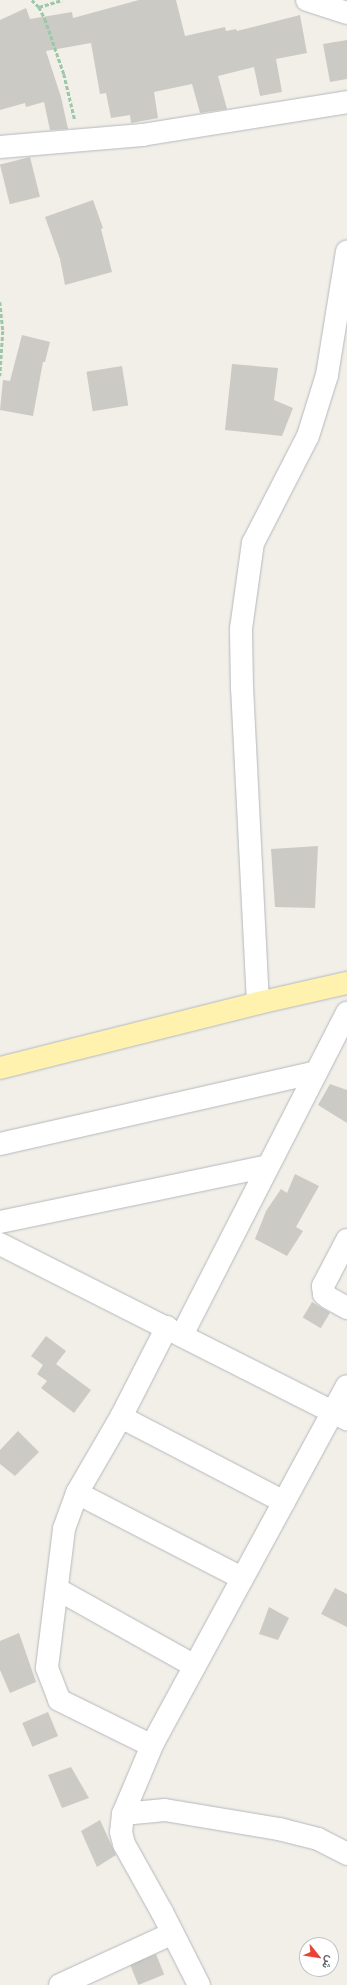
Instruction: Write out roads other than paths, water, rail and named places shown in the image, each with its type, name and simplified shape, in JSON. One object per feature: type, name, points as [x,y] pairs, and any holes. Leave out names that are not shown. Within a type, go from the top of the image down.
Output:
[{"type":"main road","points":[[0,1068],[258,1003],[347,983]]},
{"type":"street","points":[[306,0],[347,13]]},
{"type":"street","points":[[0,147],[142,135],[347,102]]},
{"type":"street","points":[[258,1003],[242,689],[241,630],[253,543],[308,436],[327,375],[347,252]]},
{"type":"street","points":[[153,1743],[136,1739],[60,1700],[47,1668],[64,1529],[77,1493],[120,1417],[174,1331],[267,1166],[347,1013]]},
{"type":"street","points":[[0,1144],[316,1072]]},
{"type":"street","points":[[0,1222],[267,1166]]},
{"type":"street","points":[[347,1240],[323,1286],[324,1294],[347,1308]]},
{"type":"street","points":[[0,1244],[340,1415]]},
{"type":"street","points":[[199,1985],[173,1933],[124,1844],[121,1832],[123,1814],[153,1743],[242,1578],[284,1502],[340,1415],[347,1386]]},
{"type":"street","points":[[120,1417],[284,1502]]},
{"type":"street","points":[[77,1493],[242,1578]]},
{"type":"street","points":[[57,1589],[195,1666]]},
{"type":"street","points":[[123,1814],[165,1810],[279,1829],[318,1839],[347,1854]]},
{"type":"street","points":[[60,1985],[173,1933]]}]
